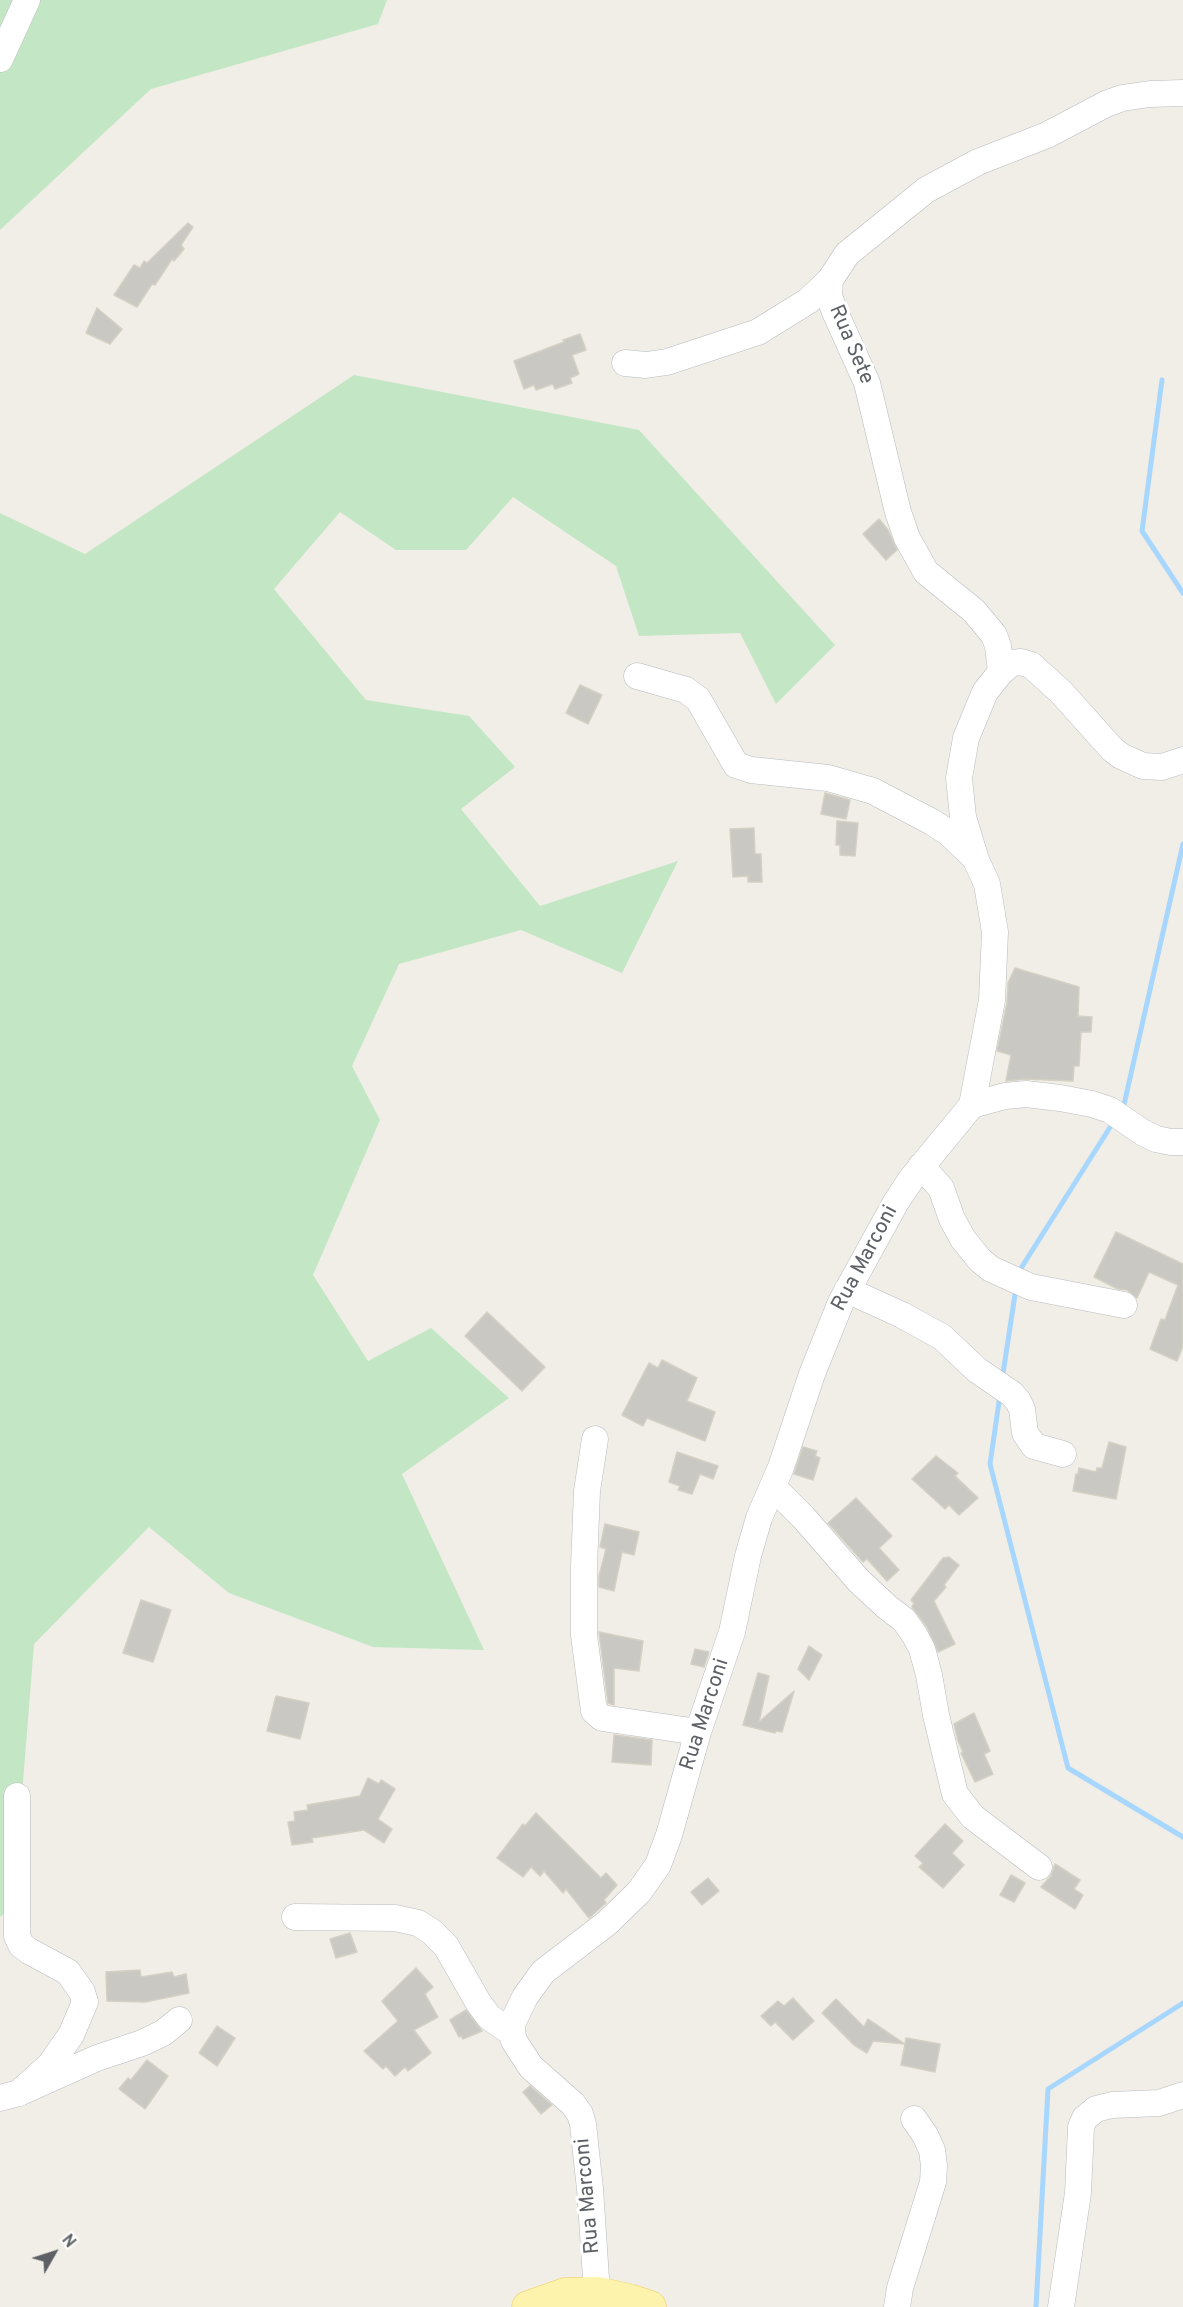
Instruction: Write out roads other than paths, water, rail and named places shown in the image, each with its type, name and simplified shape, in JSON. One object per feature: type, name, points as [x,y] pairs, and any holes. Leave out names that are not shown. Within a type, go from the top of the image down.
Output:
[{"type":"main road","points":[[528,2307],[566,2294],[597,2293],[650,2307]]},
{"type":"street","points":[[0,59],[27,0]]},
{"type":"street","name":"Rua Sete","points":[[1001,672],[998,646],[994,635],[974,611],[926,572],[907,538],[898,512],[867,383],[829,296],[830,280],[847,254],[926,190],[947,178],[978,162],[1047,135],[1122,98],[1183,93]]},
{"type":"street","points":[[625,363],[646,365],[668,362],[758,332],[808,301],[830,280]]},
{"type":"street","points":[[1001,672],[1012,663],[1031,664],[1061,692],[1121,756],[1143,766],[1162,767],[1183,760]]},
{"type":"street","name":"Rua Marconi","points":[[597,2293],[590,2188],[580,2114],[573,2104],[531,2067],[518,2048],[512,2033],[517,2010],[543,1972],[608,1923],[639,1892],[658,1865],[669,1835],[698,1732],[732,1632],[748,1556],[759,1518],[765,1500],[773,1487],[812,1374],[847,1290],[896,1202],[921,1166],[972,1104],[992,1000],[995,932],[987,884],[976,860],[963,818],[959,778],[966,738],[985,692],[1001,672]]},
{"type":"street","points":[[637,676],[686,690],[698,699],[736,765],[751,770],[828,778],[873,791],[933,822],[949,833],[976,860]]},
{"type":"street","points":[[972,1104],[1005,1096],[1026,1094],[1060,1098],[1110,1110],[1142,1132],[1171,1142],[1183,1142]]},
{"type":"street","points":[[921,1166],[941,1188],[952,1219],[963,1239],[980,1260],[991,1269],[1031,1287],[1124,1305]]},
{"type":"street","points":[[847,1290],[902,1315],[942,1337],[977,1370],[1012,1394],[1018,1401],[1022,1409],[1025,1433],[1034,1446],[1063,1454]]},
{"type":"street","points":[[595,1439],[587,1491],[584,1566],[584,1635],[594,1711],[602,1718],[698,1732]]},
{"type":"street","points":[[773,1487],[803,1517],[859,1581],[904,1620],[914,1634],[922,1649],[955,1794],[973,1817],[1039,1867]]},
{"type":"street","points":[[10,2095],[50,2065],[66,2043],[81,2015],[85,2002],[82,1992],[68,1972],[21,1945],[17,1936],[17,1796]]},
{"type":"street","points":[[295,1917],[395,1918],[418,1923],[432,1932],[446,1946],[478,2002],[489,2016],[512,2033]]},
{"type":"street","points":[[10,2095],[97,2058],[153,2038],[164,2033],[179,2020]]},
{"type":"street","points":[[1061,2307],[1078,2193],[1081,2127],[1085,2118],[1096,2109],[1112,2105],[1159,2103],[1183,2096]]},
{"type":"street","points":[[897,2307],[900,2288],[929,2199],[934,2174],[932,2150],[914,2119]]},
{"type":"waterway","points":[[1162,380],[1142,531],[1183,593]]},
{"type":"waterway","points":[[1123,1109],[1183,844]]},
{"type":"waterway","points":[[1018,1273],[1114,1121]]},
{"type":"waterway","points":[[1002,1380],[1016,1288]]},
{"type":"waterway","points":[[1000,1395],[990,1464],[1068,1768],[1183,1837]]},
{"type":"waterway","points":[[1036,2307],[1048,2089],[1183,2003]]}]
